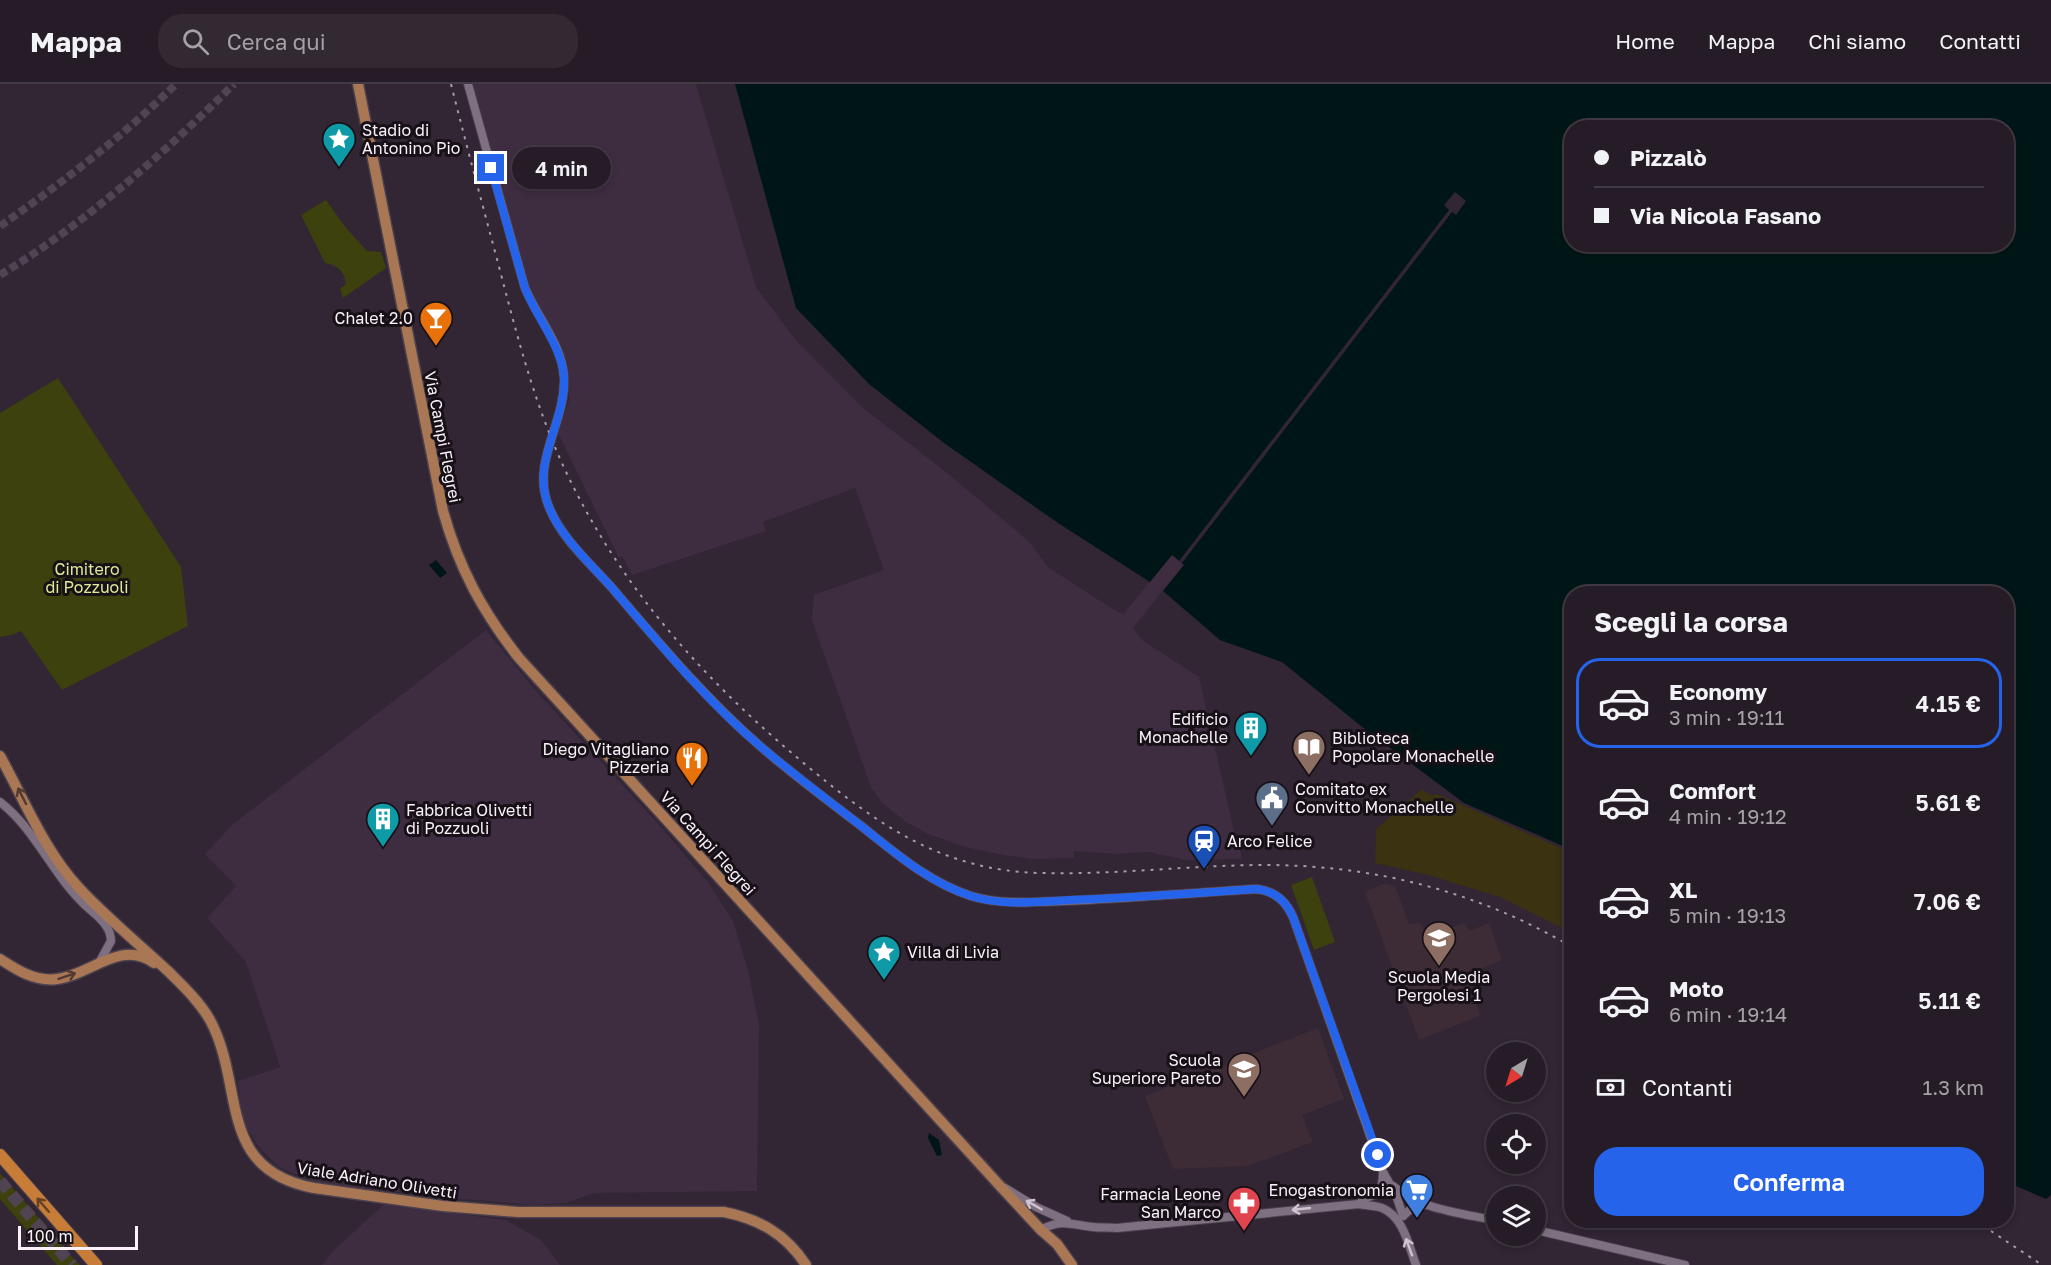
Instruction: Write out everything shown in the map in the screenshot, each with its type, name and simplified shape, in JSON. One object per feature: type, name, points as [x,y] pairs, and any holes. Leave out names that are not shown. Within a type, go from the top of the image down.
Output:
[{"type":"highway","points":[[0,1155],[96,1265]]},
{"type":"main road","name":"Via Campi Flegrei","points":[[358,84],[443,511],[458,557],[489,618],[519,658],[1041,1230]]},
{"type":"main road","name":"Viale Adriano Olivetti","points":[[0,756],[42,837],[74,882],[201,1005],[218,1039],[238,1121],[246,1144],[264,1166],[288,1182],[339,1192],[497,1211],[724,1212],[752,1219],[772,1230],[794,1249],[806,1265]]},
{"type":"main road","points":[[121,955],[127,946],[127,934]]},
{"type":"main road","points":[[0,959],[34,977],[49,979],[65,977],[121,955],[143,957],[167,971]]},
{"type":"main road","points":[[1041,1230],[1063,1265]]},
{"type":"main road","points":[[1041,1230],[1057,1244],[1072,1265]]},
{"type":"street","points":[[468,84],[525,288],[532,308],[552,340],[561,360],[564,374],[562,408],[544,462],[544,491],[555,519],[576,546],[689,677],[759,746],[917,869],[947,886],[972,896],[1014,903],[1136,898],[1257,889],[1280,898],[1293,917],[1383,1172],[1390,1184],[1404,1196],[1425,1205],[1486,1219]]},
{"type":"street","points":[[0,802],[26,826],[55,872],[110,932],[111,941],[99,963]]},
{"type":"street","points":[[42,837],[55,872]]},
{"type":"street","points":[[1370,1198],[1377,1195],[1383,1186],[1383,1172]]},
{"type":"street","points":[[1001,1186],[1036,1207],[1068,1222],[1092,1227],[1118,1228],[1359,1204],[1387,1210],[1403,1228]]},
{"type":"street","points":[[1359,1204],[1363,1199],[1404,1196]]},
{"type":"street","points":[[1404,1196],[1403,1228],[1416,1265]]},
{"type":"street","points":[[1403,1216],[1404,1196]]},
{"type":"street","points":[[1403,1216],[1413,1208],[1425,1205]]},
{"type":"street","points":[[1041,1230],[1053,1224],[1068,1222]]},
{"type":"street","points":[[1546,1232],[1685,1265]]},
{"type":"shaded area","points":[[473,84],[696,84],[756,287],[795,339],[863,408],[1017,531],[1031,544],[1048,567],[1123,614],[1172,555],[1184,564],[1133,628],[1142,640],[1199,677],[1238,849],[1241,850],[1241,859],[1187,860],[1148,852],[1113,854],[1074,851],[1074,858],[1032,859],[998,854],[965,847],[928,834],[906,822],[882,803],[871,787],[812,620],[814,595],[884,570],[855,488],[763,522],[766,531],[632,575],[622,556],[619,558],[558,433],[569,400],[568,365],[560,343],[531,291]]},
{"type":"shaded area","points":[[735,84],[2051,84],[2051,1195],[2046,1199],[2014,1185],[2014,586],[1564,586],[1564,847],[1464,803],[1361,726],[1282,662],[1220,640],[1163,591],[1184,565],[1172,555],[1150,582],[1058,523],[944,443],[869,384],[796,308]]},
{"type":"shaded area","points":[[436,560],[447,573],[440,578],[429,565]]},
{"type":"shaded area","points":[[486,630],[536,691],[655,820],[708,882],[733,921],[748,970],[759,1024],[757,1191],[594,1193],[566,1203],[532,1205],[313,1182],[279,1167],[259,1147],[248,1130],[242,1114],[238,1081],[280,1067],[246,962],[207,918],[236,886],[205,854],[233,824]]},
{"type":"shaded area","name":"Scuola Media Pergolesi 1","points":[[1384,884],[1395,886],[1409,924],[1419,923],[1428,935],[1465,923],[1469,931],[1489,923],[1502,960],[1467,975],[1480,1016],[1419,1040],[1365,892]]},
{"type":"shaded area","name":"Scuola Superiore Pareto","points":[[1318,1028],[1344,1099],[1302,1115],[1313,1142],[1247,1166],[1173,1169],[1145,1096]]},
{"type":"shaded area","points":[[929,1133],[939,1140],[942,1155],[937,1156],[928,1138]]},
{"type":"shaded area","points":[[384,1204],[506,1220],[541,1240],[560,1265],[322,1265],[335,1249]]},
{"type":"green space","points":[[326,200],[346,228],[367,251],[381,252],[386,268],[343,298],[340,289],[346,284],[344,275],[337,267],[325,263],[301,215]]},
{"type":"green space","name":"Cimitero di Pozzuoli","points":[[58,378],[181,567],[188,626],[62,690],[21,631],[0,637],[0,413]]},
{"type":"green space","points":[[1312,877],[1335,942],[1314,950],[1291,885]]},
{"type":"green space","points":[[0,1173],[80,1265],[57,1265],[0,1199]]},
{"type":"sand","points":[[1422,789],[1430,795],[1437,794],[1564,850],[1564,929],[1500,897],[1428,875],[1375,863],[1376,829]]},
{"type":"pier","points":[[1455,192],[1466,201],[1456,215],[1452,212],[1182,563],[1179,561],[1449,210],[1444,205]]},
{"type":"tunnel","points":[[0,226],[91,159],[176,84]]},
{"type":"tunnel","points":[[0,275],[63,233],[123,186],[234,84]]},
{"type":"tunnel","points":[[0,1181],[72,1265]]},
{"type":"railway","points":[[451,84],[528,371],[556,450],[590,518],[642,597],[702,668],[770,734],[833,787],[859,807],[914,841],[973,864],[1041,873],[1097,873],[1266,865],[1346,870],[1386,876],[1463,897],[1500,911],[1564,943]]},
{"type":"railway","points":[[1986,1228],[2042,1265]]},
{"type":"place","name":"Stadio di Antonino Pio","points":[[339,168]]},
{"type":"place","name":"Chalet 2.0","points":[[436,347]]},
{"type":"place","name":"Edificio Monachelle","points":[[1251,757]]},
{"type":"place","name":"Biblioteca Popolare Monachelle","points":[[1309,776]]},
{"type":"place","name":"Diego Vitagliano Pizzeria","points":[[692,787]]},
{"type":"place","name":"Comitato ex Convitto Monachelle","points":[[1272,827]]},
{"type":"place","name":"Fabbrica Olivetti di Pozzuoli","points":[[383,848]]},
{"type":"place","name":"Arco Felice","points":[[1204,870]]},
{"type":"place","name":"Scuola Media Pergolesi 1","points":[[1439,967]]},
{"type":"place","name":"Villa di Livia","points":[[884,981]]},
{"type":"place","name":"Scuola Superiore Pareto","points":[[1244,1098]]},
{"type":"place","name":"Enogastronomia","points":[[1417,1219]]},
{"type":"place","name":"Farmacia Leone San Marco","points":[[1244,1232]]},
{"type":"route","points":[[491,168],[532,308],[552,340],[561,360],[564,374],[565,391],[562,408],[544,462],[544,491],[548,506],[564,532],[689,677],[759,746],[862,827],[917,869],[947,886],[972,896],[1014,903],[1136,898],[1257,889],[1280,898],[1293,917],[1378,1155]]}]
